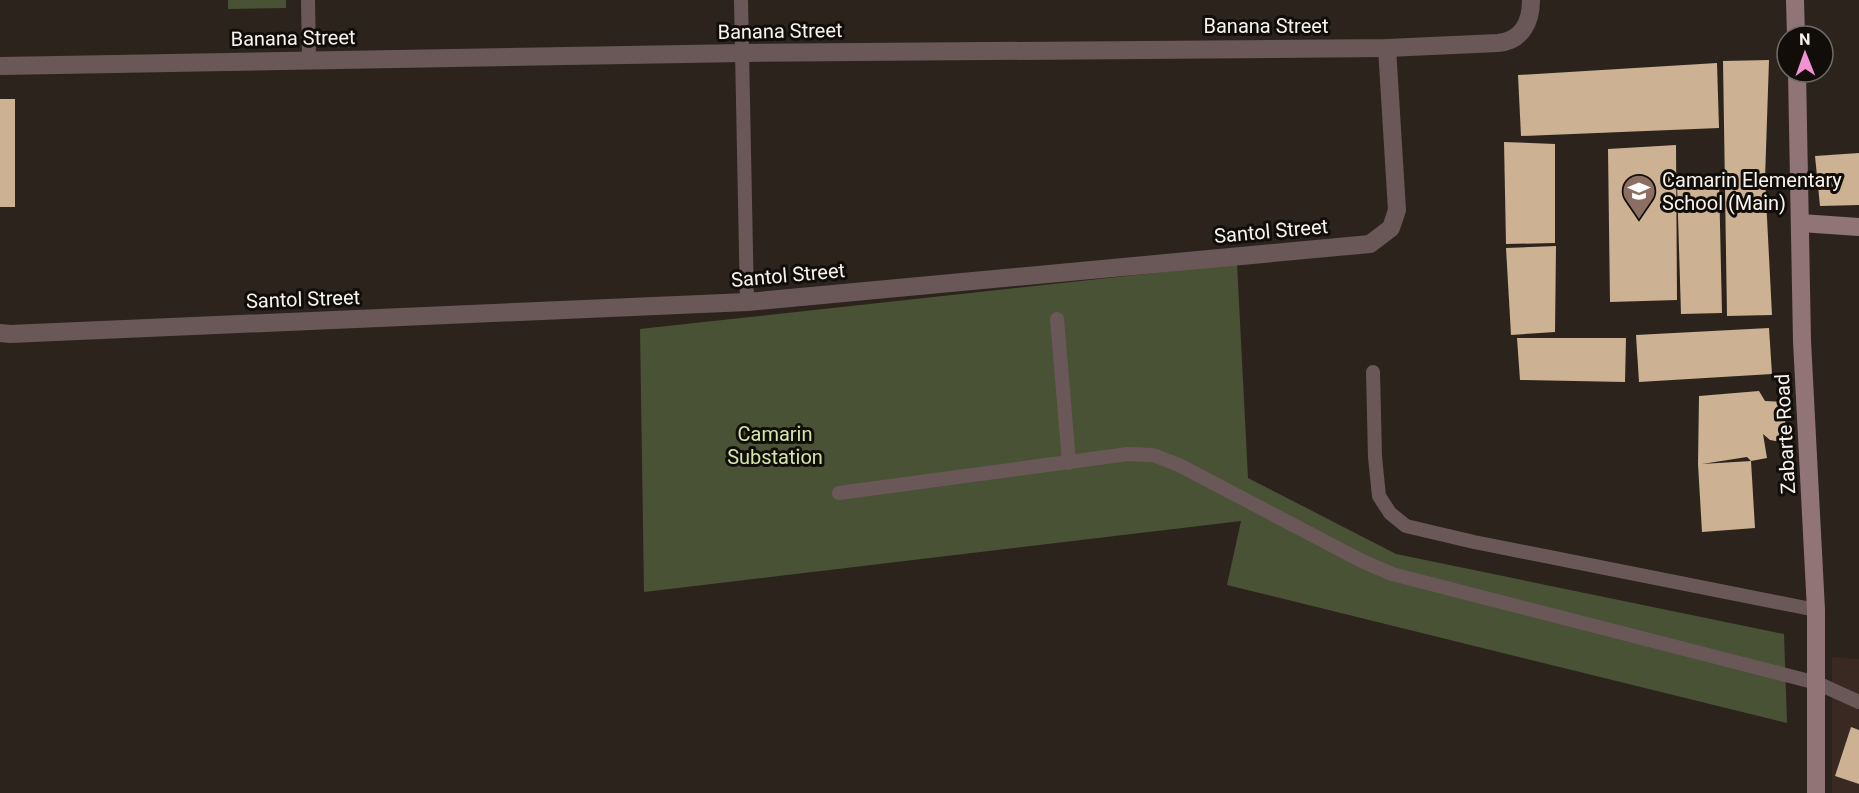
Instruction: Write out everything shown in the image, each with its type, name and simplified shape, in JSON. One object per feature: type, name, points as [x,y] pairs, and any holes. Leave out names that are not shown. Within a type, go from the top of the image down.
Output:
[{"type":"main road","points":[[1795,0],[1796,24]]},
{"type":"main road","name":"Zabarte Road","points":[[1797,84],[1802,341],[1816,610],[1816,793]]},
{"type":"main road","points":[[1801,223],[1859,227]]},
{"type":"street","name":"Banana Street","points":[[0,66],[742,53],[1387,48],[1507,42],[1518,36],[1526,26],[1531,0]]},
{"type":"street","name":"Santol Street","points":[[0,333],[22,334],[747,302],[1370,244],[1391,228],[1397,210],[1387,48]]},
{"type":"lane","points":[[308,0],[309,60]]},
{"type":"lane","points":[[741,0],[747,302]]},
{"type":"lane","points":[[1057,319],[1069,463]]},
{"type":"lane","points":[[1373,372],[1374,457],[1379,496],[1390,513],[1406,526],[1474,542],[1816,610]]},
{"type":"lane","points":[[839,493],[1128,454],[1154,455],[1179,465],[1362,561],[1392,574],[1817,683],[1859,702]]},
{"type":"shaded area","points":[[1832,657],[1859,659],[1859,793],[1832,793]]},
{"type":"green space","points":[[228,0],[286,0],[286,8],[228,9]]},
{"type":"green space","name":"Camarin Substation","points":[[1237,264],[1248,478],[1396,554],[1784,634],[1787,723],[1227,585],[1241,521],[644,592],[640,329]]},
{"type":"building","points":[[1769,60],[1765,179],[1772,315],[1727,316],[1723,61]]},
{"type":"building","points":[[1717,63],[1719,128],[1521,136],[1518,75]]},
{"type":"building","points":[[0,99],[15,99],[15,207],[0,207]]},
{"type":"building","points":[[1504,142],[1555,144],[1555,243],[1506,244]]},
{"type":"building","points":[[1676,145],[1677,300],[1610,302],[1608,149]]},
{"type":"building","points":[[1859,153],[1859,205],[1820,206],[1815,156]]},
{"type":"building","points":[[1719,180],[1722,313],[1681,314],[1677,182]]},
{"type":"building","points":[[1556,246],[1555,332],[1511,335],[1506,248]]},
{"type":"building","points":[[1769,328],[1772,374],[1639,382],[1636,335]]},
{"type":"building","points":[[1517,338],[1626,338],[1625,382],[1520,380]]},
{"type":"building","points":[[1759,391],[1765,401],[1783,402],[1787,437],[1782,442],[1770,440],[1763,434],[1767,458],[1751,461],[1755,528],[1702,532],[1698,464],[1699,396]],"holes":[[[1747,457],[1751,461],[1702,464]]]},
{"type":"building","points":[[1851,727],[1859,730],[1859,784],[1835,776]]},
{"type":"place","name":"Camarin Elementary School (Main)","points":[[1639,220]]}]
